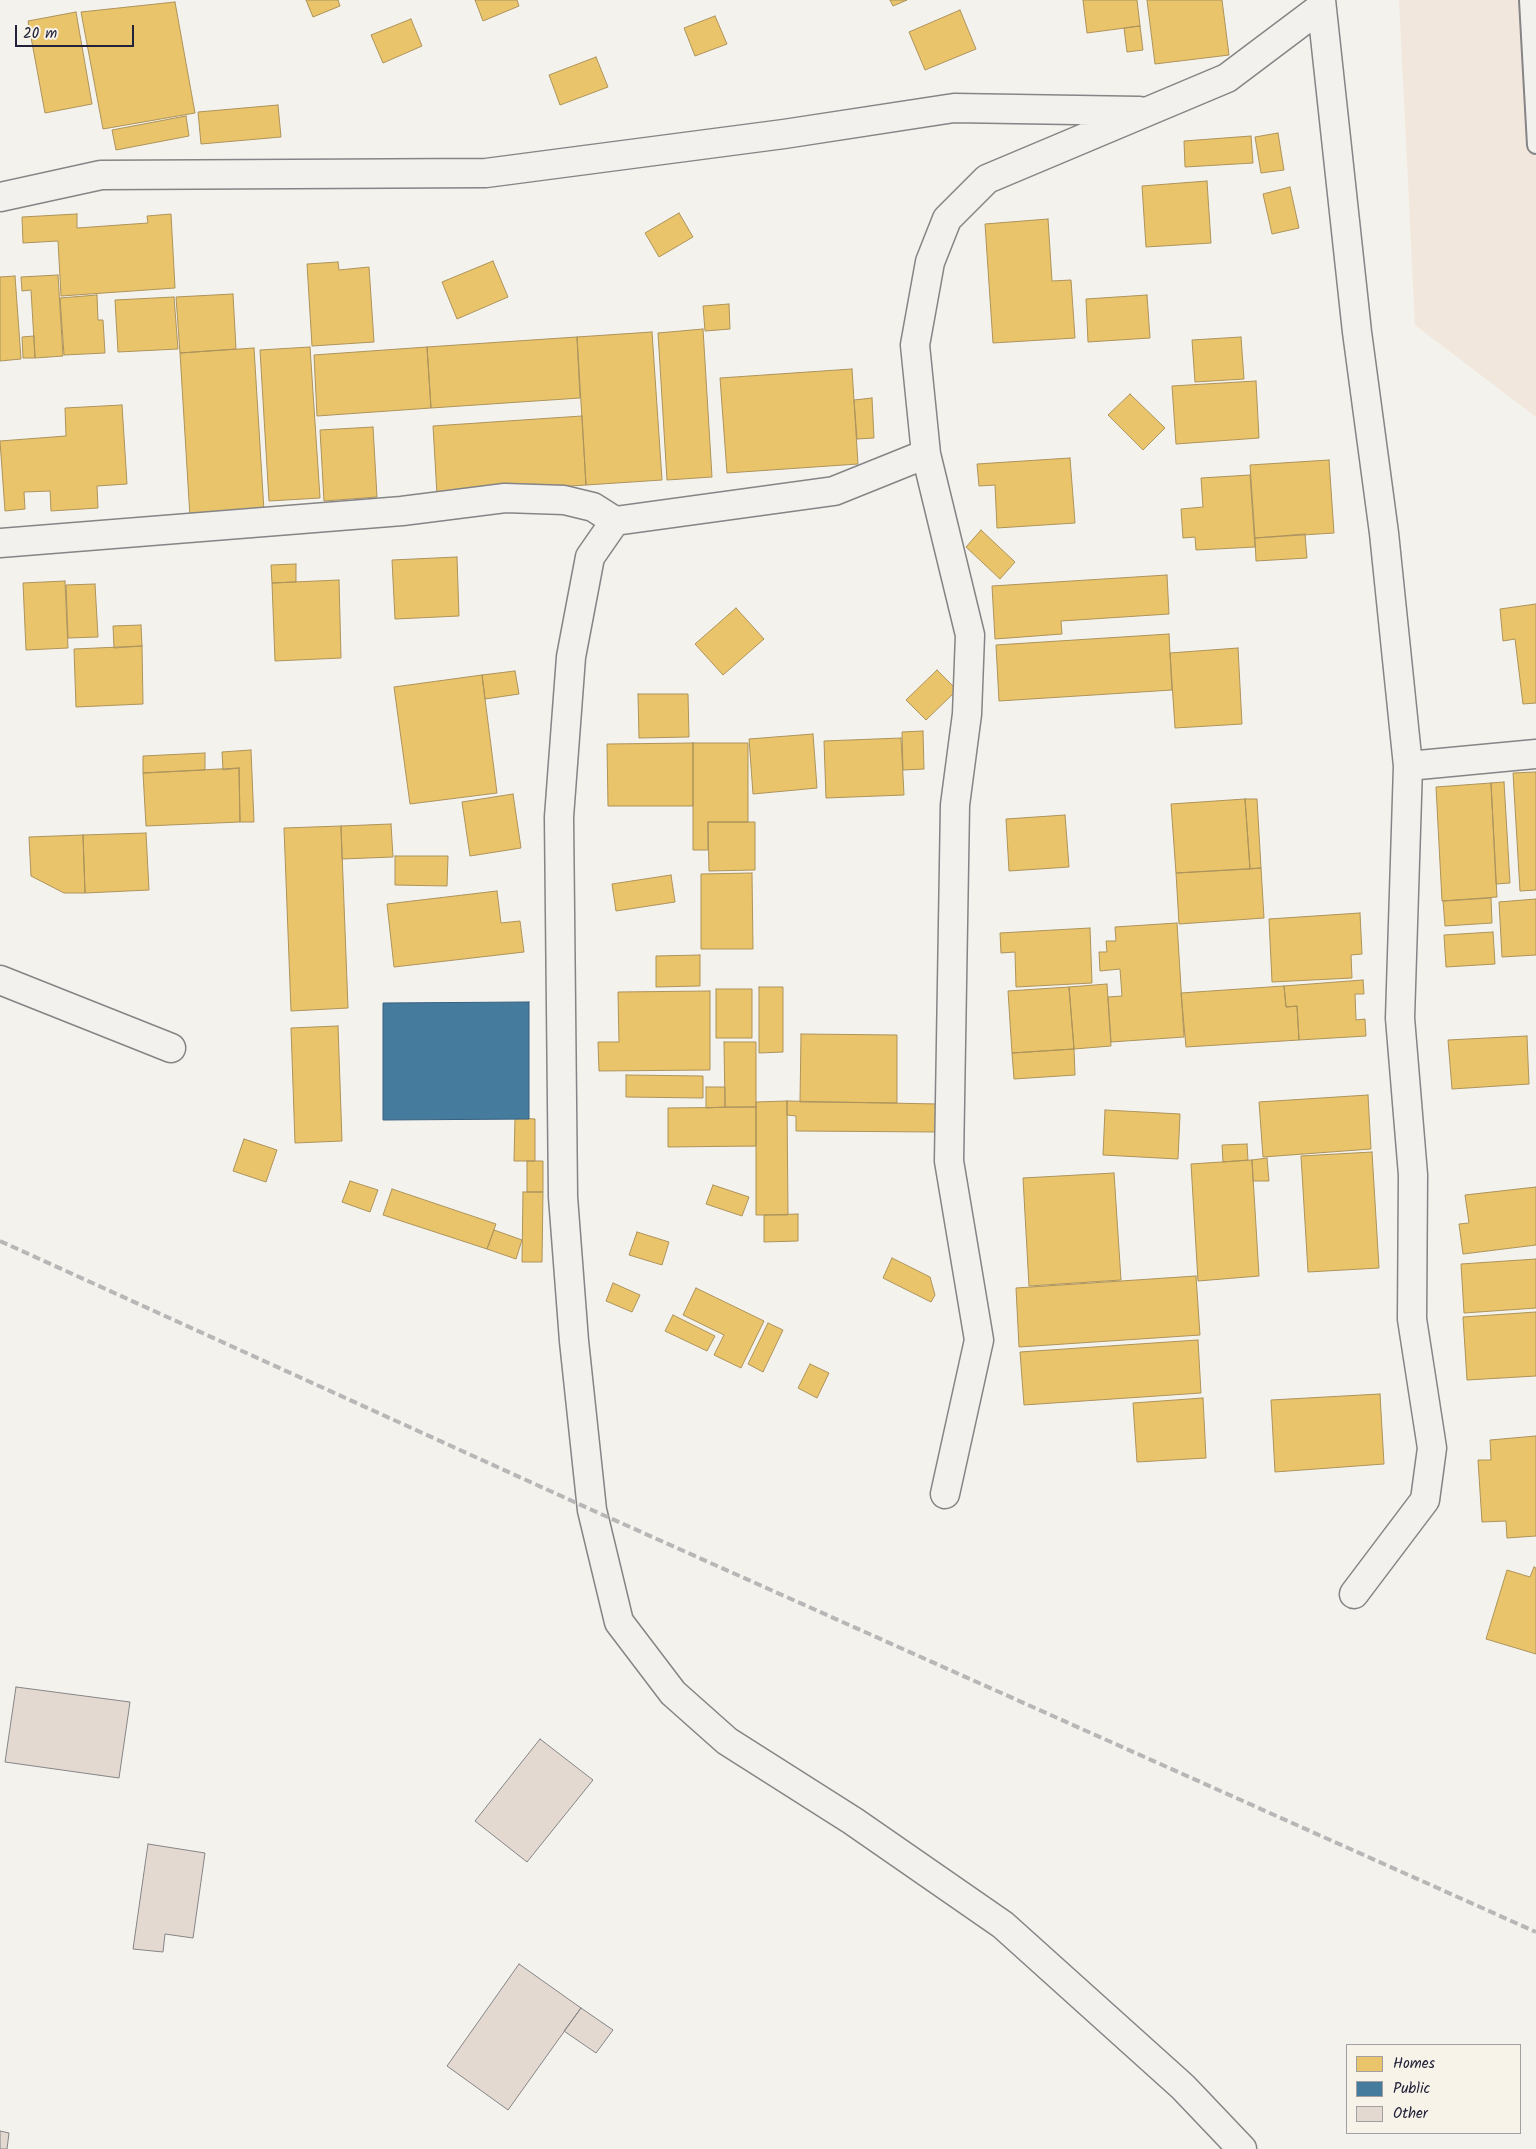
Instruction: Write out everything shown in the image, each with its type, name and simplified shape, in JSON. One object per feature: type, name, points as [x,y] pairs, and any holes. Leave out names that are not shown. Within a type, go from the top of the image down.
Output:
[{"type":"street","points":[[945,1494],[978,1340],[949,1162],[955,805],[967,714],[970,635],[926,454],[915,345],[930,262],[947,219],[987,179],[1227,78],[1321,4]]},
{"type":"street","points":[[1321,4],[1357,332],[1384,533],[1408,766],[1400,1018],[1413,1175],[1412,1319],[1432,1448],[1425,1500],[1354,1594]]},
{"type":"street","points":[[0,197],[101,174],[486,174],[784,134],[954,108],[1149,111]]},
{"type":"street","points":[[0,543],[392,512],[505,498],[564,500],[593,507],[615,521],[834,491],[926,454]]},
{"type":"street","points":[[615,521],[590,557],[571,657],[559,817],[563,1197],[573,1331],[592,1510],[620,1622],[673,1693],[727,1741],[853,1821],[1002,1925],[1183,2087],[1242,2149]]},
{"type":"street","points":[[1408,766],[1536,754]]},
{"type":"street","points":[[0,980],[171,1048]]},
{"type":"lane","points":[[1528,0],[1536,145]]},
{"type":"shaded area","points":[[1399,0],[1536,0],[1536,417],[1415,325]]},
{"type":"building: Homes","points":[[306,0],[338,0],[340,6],[313,17]]},
{"type":"building: Homes","points":[[475,0],[517,0],[519,6],[483,21]]},
{"type":"building: Homes","points":[[890,0],[907,0],[893,6]]},
{"type":"building: Homes","points":[[1083,0],[1137,0],[1140,26],[1087,33]]},
{"type":"building: Homes","points":[[1147,0],[1222,0],[1229,55],[1155,64]]},
{"type":"building: Homes","points":[[175,2],[195,113],[103,129],[81,12]]},
{"type":"building: Homes","points":[[960,10],[976,49],[925,70],[909,32]]},
{"type":"building: Homes","points":[[76,12],[92,104],[45,113],[28,21]]},
{"type":"building: Homes","points":[[715,16],[727,44],[695,56],[684,28]]},
{"type":"building: Homes","points":[[411,19],[422,46],[383,63],[371,35]]},
{"type":"building: Homes","points":[[1140,26],[1143,50],[1127,52],[1124,28]]},
{"type":"building: Homes","points":[[596,57],[608,87],[560,105],[549,75]]},
{"type":"building: Homes","points":[[278,105],[281,137],[201,144],[198,112]]},
{"type":"building: Homes","points":[[186,116],[189,136],[116,150],[112,130]]},
{"type":"building: Homes","points":[[1278,133],[1284,170],[1261,173],[1255,137]]},
{"type":"building: Homes","points":[[1251,136],[1253,163],[1185,167],[1184,141]]},
{"type":"building: Homes","points":[[1207,181],[1211,243],[1146,247],[1142,186]]},
{"type":"building: Homes","points":[[1290,187],[1299,228],[1272,234],[1263,194]]},
{"type":"building: Homes","points":[[679,213],[693,237],[659,257],[645,233]]},
{"type":"building: Homes","points":[[77,214],[77,228],[148,223],[147,216],[171,214],[175,288],[61,296],[58,241],[23,243],[22,217]]},
{"type":"building: Homes","points":[[1048,219],[1052,281],[1071,280],[1075,338],[993,343],[985,224]]},
{"type":"building: Homes","points":[[493,261],[508,297],[457,319],[442,282]]},
{"type":"building: Homes","points":[[338,262],[339,270],[369,267],[374,342],[312,346],[307,264]]},
{"type":"building: Homes","points":[[58,275],[63,356],[35,358],[31,290],[22,291],[21,277]]},
{"type":"building: Homes","points":[[15,276],[21,359],[0,361],[0,277]]},
{"type":"building: Homes","points":[[233,294],[236,349],[180,353],[176,297]]},
{"type":"building: Homes","points":[[97,295],[98,320],[103,320],[105,353],[64,355],[60,298]]},
{"type":"building: Homes","points":[[1147,295],[1150,338],[1088,342],[1086,299]]},
{"type":"building: Homes","points":[[174,297],[178,349],[118,352],[115,300]]},
{"type":"building: Homes","points":[[729,304],[730,329],[705,331],[703,306]]},
{"type":"building: Homes","points":[[703,329],[712,477],[667,480],[658,333]]},
{"type":"building: Homes","points":[[652,332],[662,480],[586,485],[577,337]]},
{"type":"building: Homes","points":[[34,336],[35,358],[23,358],[22,337]]},
{"type":"building: Homes","points":[[577,337],[580,398],[431,408],[427,347]]},
{"type":"building: Homes","points":[[1241,337],[1244,379],[1195,382],[1192,340]]},
{"type":"building: Homes","points":[[310,347],[320,498],[269,501],[260,350]]},
{"type":"building: Homes","points":[[427,347],[431,408],[317,416],[314,355]]},
{"type":"building: Homes","points":[[254,348],[264,511],[190,517],[180,353]]},
{"type":"building: Homes","points":[[852,369],[858,464],[727,473],[720,378]]},
{"type":"building: Homes","points":[[1256,381],[1259,438],[1176,444],[1172,386]]},
{"type":"building: Homes","points":[[1130,394],[1165,428],[1143,450],[1108,415]]},
{"type":"building: Homes","points":[[872,398],[874,438],[857,439],[854,400]]},
{"type":"building: Homes","points":[[122,405],[127,484],[97,486],[98,508],[51,511],[50,491],[24,492],[25,509],[5,511],[0,441],[66,436],[65,408]]},
{"type":"building: Homes","points":[[582,416],[586,485],[437,495],[433,426]]},
{"type":"building: Homes","points":[[373,427],[377,497],[324,501],[320,430]]},
{"type":"building: Homes","points":[[1070,458],[1075,523],[997,528],[995,485],[979,486],[977,464]]},
{"type":"building: Homes","points":[[1329,460],[1334,533],[1255,538],[1250,465]]},
{"type":"building: Homes","points":[[1250,475],[1255,547],[1196,550],[1195,537],[1183,538],[1181,509],[1203,507],[1201,478]]},
{"type":"building: Homes","points":[[981,530],[1015,562],[1000,579],[966,547]]},
{"type":"building: Homes","points":[[1305,534],[1307,558],[1256,561],[1255,538]]},
{"type":"building: Homes","points":[[457,557],[459,616],[395,619],[392,560]]},
{"type":"building: Homes","points":[[296,564],[296,582],[272,583],[271,565]]},
{"type":"building: Homes","points":[[1167,575],[1169,614],[1061,621],[1062,634],[995,639],[992,586]]},
{"type":"building: Homes","points":[[339,580],[341,658],[275,661],[272,583]]},
{"type":"building: Homes","points":[[65,581],[68,648],[26,650],[23,583]]},
{"type":"building: Homes","points":[[95,584],[98,637],[68,638],[66,585]]},
{"type":"building: Homes","points":[[1536,604],[1536,703],[1523,704],[1515,639],[1503,641],[1500,609]]},
{"type":"building: Homes","points":[[736,608],[764,639],[723,675],[695,644]]},
{"type":"building: Homes","points":[[141,625],[142,646],[114,648],[113,626]]},
{"type":"building: Homes","points":[[1169,634],[1172,690],[999,701],[996,645]]},
{"type":"building: Homes","points":[[142,646],[143,704],[76,707],[74,649]]},
{"type":"building: Homes","points":[[1238,648],[1242,724],[1175,728],[1170,653]]},
{"type":"building: Homes","points":[[937,670],[957,690],[926,720],[906,700]]},
{"type":"building: Homes","points":[[515,671],[519,694],[485,699],[482,675]]},
{"type":"building: Homes","points":[[482,675],[497,793],[410,804],[394,687]]},
{"type":"building: Homes","points":[[638,694],[688,694],[689,737],[639,738]]},
{"type":"building: Homes","points":[[923,731],[924,769],[903,770],[902,732]]},
{"type":"building: Homes","points":[[813,734],[817,788],[753,794],[749,739]]},
{"type":"building: Homes","points":[[901,738],[904,795],[826,798],[824,741]]},
{"type":"building: Homes","points":[[693,743],[693,806],[608,806],[607,744]]},
{"type":"building: Homes","points":[[693,743],[748,743],[748,822],[708,822],[708,850],[693,850]]},
{"type":"building: Homes","points":[[251,750],[254,822],[240,822],[239,768],[223,770],[222,752]]},
{"type":"building: Homes","points":[[205,753],[205,770],[143,773],[143,756]]},
{"type":"building: Homes","points":[[239,768],[240,822],[146,826],[143,773]]},
{"type":"building: Homes","points":[[1536,772],[1536,890],[1520,891],[1513,773]]},
{"type":"building: Homes","points":[[1504,782],[1510,883],[1496,884],[1491,783]]},
{"type":"building: Homes","points":[[1491,783],[1497,897],[1442,901],[1436,787]]},
{"type":"building: Homes","points":[[513,794],[521,848],[470,856],[462,802]]},
{"type":"building: Homes","points":[[1245,799],[1257,799],[1261,868],[1250,869]]},
{"type":"building: Homes","points":[[1245,799],[1250,869],[1176,873],[1171,804]]},
{"type":"building: Homes","points":[[1065,815],[1069,867],[1009,871],[1006,819]]},
{"type":"building: Homes","points":[[708,822],[755,822],[755,870],[709,871]]},
{"type":"building: Homes","points":[[391,824],[393,857],[342,859],[341,826]]},
{"type":"building: Homes","points":[[341,826],[348,1008],[291,1011],[284,828]]},
{"type":"building: Homes","points":[[146,833],[149,890],[85,893],[83,835]]},
{"type":"building: Homes","points":[[83,835],[85,893],[64,893],[31,876],[29,837]]},
{"type":"building: Homes","points":[[395,856],[448,856],[447,886],[395,885]]},
{"type":"building: Homes","points":[[1261,868],[1264,918],[1179,924],[1176,873]]},
{"type":"building: Homes","points":[[752,873],[753,949],[701,949],[701,874]]},
{"type":"building: Homes","points":[[671,875],[675,902],[616,911],[612,884]]},
{"type":"building: Homes","points":[[497,891],[501,923],[520,921],[524,952],[394,967],[387,904]]},
{"type":"building: Homes","points":[[1491,898],[1492,923],[1445,926],[1443,901]]},
{"type":"building: Homes","points":[[1536,899],[1536,955],[1502,957],[1499,902]]},
{"type":"building: Homes","points":[[1360,913],[1362,954],[1351,955],[1352,978],[1272,982],[1269,919]]},
{"type":"building: Homes","points":[[1177,923],[1184,1037],[1111,1042],[1108,997],[1122,996],[1120,969],[1100,971],[1099,952],[1107,952],[1106,941],[1116,941],[1115,927]]},
{"type":"building: Homes","points":[[1090,928],[1092,983],[1016,987],[1015,952],[1001,953],[1000,933]]},
{"type":"building: Homes","points":[[1493,932],[1495,964],[1446,967],[1444,935]]},
{"type":"building: Homes","points":[[700,955],[700,986],[656,987],[656,956]]},
{"type":"building: Homes","points":[[1363,980],[1364,994],[1355,994],[1356,1020],[1365,1019],[1366,1036],[1299,1040],[1297,1006],[1286,1007],[1284,986]]},
{"type":"building: Homes","points":[[1107,984],[1111,1046],[1074,1049],[1069,987]]},
{"type":"building: Homes","points":[[1284,986],[1286,1007],[1297,1006],[1299,1040],[1186,1047],[1181,993]]},
{"type":"building: Homes","points":[[759,987],[783,987],[783,1052],[759,1053]]},
{"type":"building: Homes","points":[[1069,987],[1074,1049],[1012,1053],[1008,991]]},
{"type":"building: Homes","points":[[716,989],[752,989],[752,1038],[716,1038]]},
{"type":"building: Homes","points":[[710,991],[710,1070],[599,1071],[598,1042],[619,1042],[618,992]]},
{"type":"building: Homes","points":[[338,1026],[342,1141],[295,1143],[291,1028]]},
{"type":"building: Homes","points":[[801,1034],[897,1035],[897,1103],[800,1102]]},
{"type":"building: Homes","points":[[1527,1036],[1529,1084],[1452,1089],[1448,1040]]},
{"type":"building: Homes","points":[[724,1042],[756,1042],[756,1107],[725,1107]]},
{"type":"building: Homes","points":[[1074,1049],[1075,1075],[1014,1079],[1012,1053]]},
{"type":"building: Homes","points":[[626,1075],[703,1076],[703,1098],[626,1097]]},
{"type":"building: Homes","points":[[706,1087],[725,1087],[725,1107],[706,1108]]},
{"type":"building: Homes","points":[[1368,1095],[1371,1149],[1263,1157],[1259,1102]]},
{"type":"building: Homes","points":[[787,1101],[788,1215],[756,1215],[756,1102]]},
{"type":"building: Homes","points":[[787,1101],[938,1104],[938,1132],[796,1131],[796,1116],[787,1115]]},
{"type":"building: Homes","points":[[756,1107],[756,1146],[668,1147],[668,1108]]},
{"type":"building: Homes","points":[[1105,1110],[1180,1114],[1178,1159],[1103,1155]]},
{"type":"building: Homes","points":[[515,1118],[535,1119],[535,1161],[514,1161]]},
{"type":"building: Homes","points":[[244,1139],[277,1150],[266,1182],[233,1171]]},
{"type":"building: Homes","points":[[1247,1144],[1248,1160],[1223,1162],[1222,1145]]},
{"type":"building: Homes","points":[[1372,1152],[1379,1268],[1308,1272],[1301,1156]]},
{"type":"building: Homes","points":[[1267,1158],[1269,1181],[1253,1181],[1252,1160]]},
{"type":"building: Homes","points":[[1252,1160],[1259,1276],[1198,1281],[1191,1164]]},
{"type":"building: Homes","points":[[527,1161],[543,1161],[543,1192],[527,1192]]},
{"type":"building: Homes","points":[[1114,1173],[1121,1280],[1029,1286],[1023,1178]]},
{"type":"building: Homes","points":[[350,1181],[378,1190],[370,1212],[342,1202]]},
{"type":"building: Homes","points":[[713,1185],[749,1197],[742,1216],[706,1204]]},
{"type":"building: Homes","points":[[1536,1187],[1536,1245],[1463,1254],[1459,1224],[1469,1223],[1465,1195]]},
{"type":"building: Homes","points":[[392,1189],[496,1224],[487,1249],[383,1215]]},
{"type":"building: Homes","points":[[523,1192],[543,1192],[542,1262],[522,1262]]},
{"type":"building: Homes","points":[[798,1214],[798,1241],[764,1242],[764,1215]]},
{"type":"building: Homes","points":[[494,1230],[522,1240],[516,1259],[487,1249]]},
{"type":"building: Homes","points":[[637,1232],[669,1242],[662,1265],[629,1255]]},
{"type":"building: Homes","points":[[892,1258],[930,1277],[935,1295],[931,1302],[883,1278]]},
{"type":"building: Homes","points":[[1536,1259],[1536,1308],[1464,1313],[1461,1264]]},
{"type":"building: Homes","points":[[1196,1276],[1200,1335],[1019,1347],[1016,1288]]},
{"type":"building: Homes","points":[[613,1283],[640,1295],[632,1312],[606,1301]]},
{"type":"building: Homes","points":[[696,1288],[764,1321],[741,1368],[714,1355],[724,1335],[683,1315]]},
{"type":"building: Homes","points":[[1536,1312],[1536,1376],[1467,1380],[1463,1317]]},
{"type":"building: Homes","points":[[673,1315],[715,1336],[707,1351],[665,1331]]},
{"type":"building: Homes","points":[[768,1323],[783,1330],[763,1372],[748,1364]]},
{"type":"building: Homes","points":[[1198,1340],[1201,1393],[1024,1405],[1020,1352]]},
{"type":"building: Homes","points":[[810,1364],[829,1373],[817,1398],[798,1388]]},
{"type":"building: Homes","points":[[1380,1394],[1384,1464],[1275,1472],[1271,1400]]},
{"type":"building: Homes","points":[[1203,1398],[1206,1458],[1137,1462],[1133,1403]]},
{"type":"building: Homes","points":[[1536,1436],[1536,1536],[1507,1538],[1506,1521],[1482,1522],[1478,1460],[1491,1460],[1490,1440]]},
{"type":"building: Homes","points":[[1534,1567],[1536,1568],[1536,1654],[1486,1639],[1507,1570],[1530,1577]]},
{"type":"building: Public","points":[[529,1002],[529,1119],[383,1120],[383,1003]]},
{"type":"building: Other","points":[[16,1687],[130,1702],[119,1778],[5,1762]]},
{"type":"building: Other","points":[[540,1739],[593,1780],[527,1862],[475,1821]]},
{"type":"building: Other","points":[[148,1844],[205,1853],[193,1938],[165,1934],[163,1952],[133,1949]]},
{"type":"building: Other","points":[[519,1964],[581,2008],[508,2110],[447,2066]]},
{"type":"building: Other","points":[[581,2008],[613,2030],[596,2053],[564,2031]]},
{"type":"building: Other","points":[[0,2131],[9,2133],[7,2149],[0,2149]]},
{"type":"railway","points":[[0,1241],[592,1510],[1536,1932]]}]
